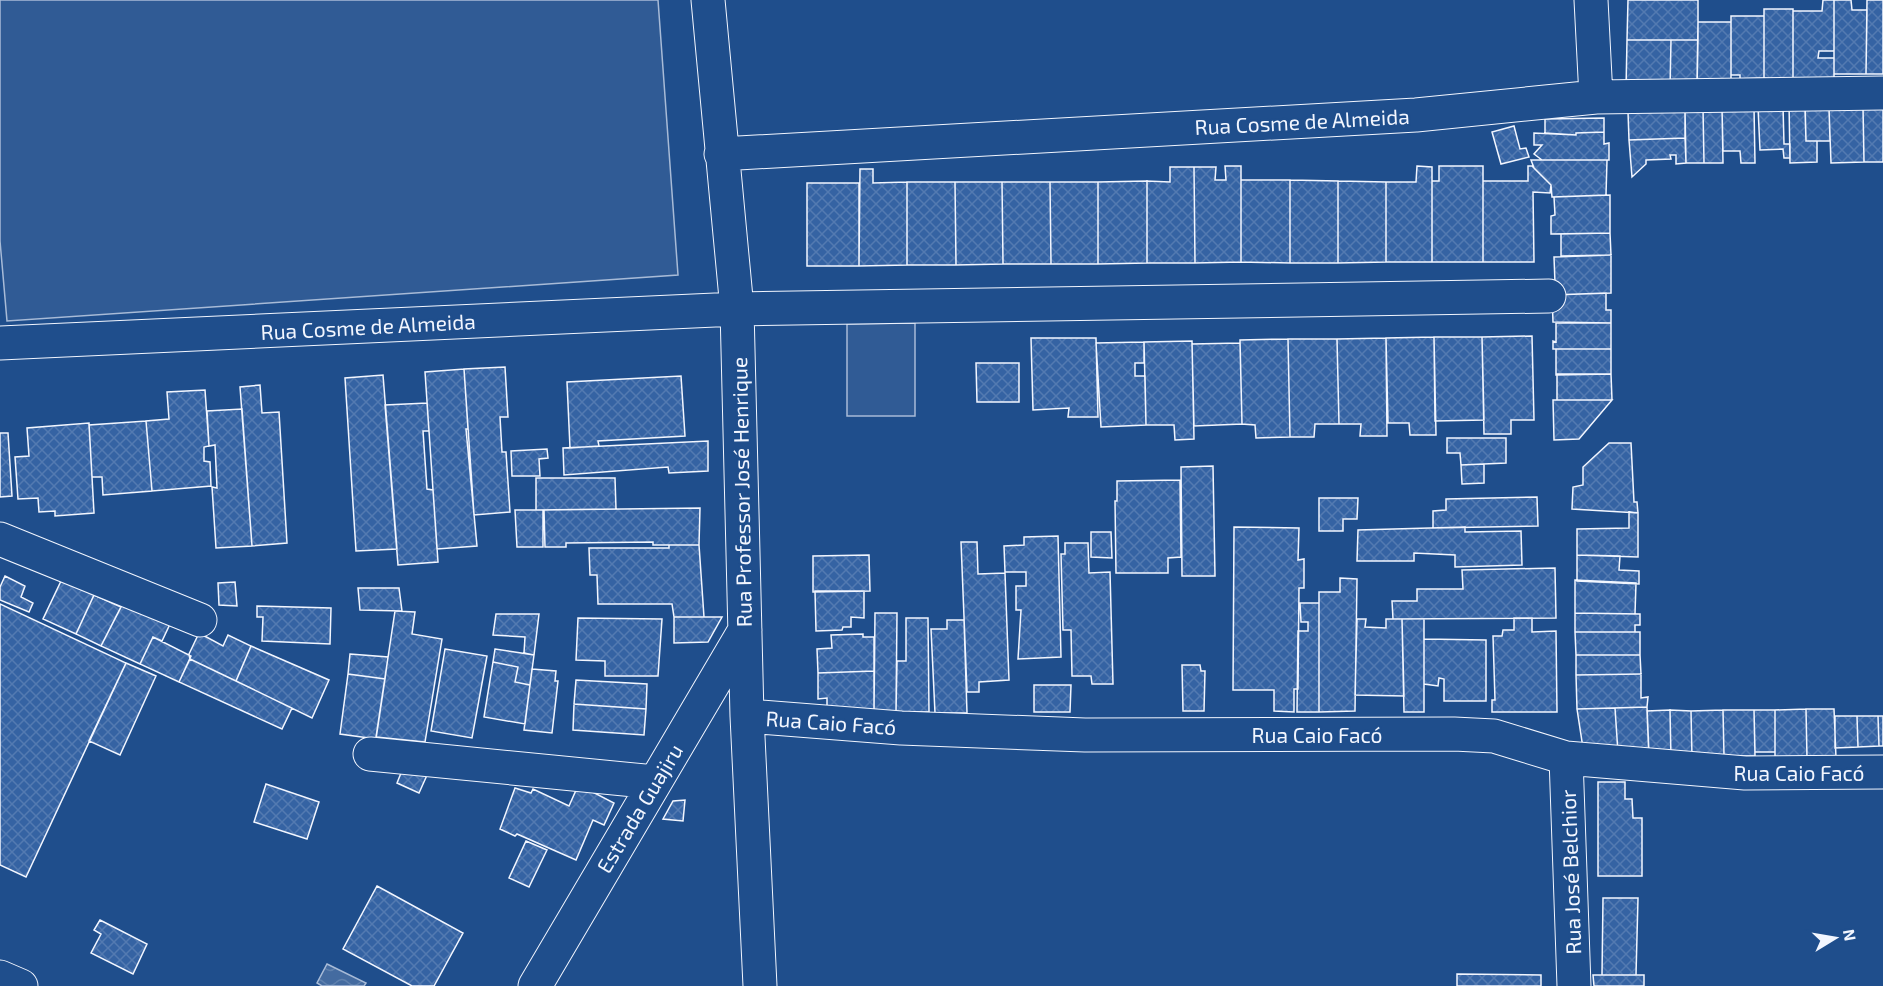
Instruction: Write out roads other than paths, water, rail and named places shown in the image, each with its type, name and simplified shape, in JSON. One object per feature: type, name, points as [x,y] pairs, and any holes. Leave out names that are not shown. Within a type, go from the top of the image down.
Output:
[{"type":"street","name":"Rua Professor José Henrique","points":[[708,0],[737,309],[747,716],[760,986]]},
{"type":"street","points":[[1592,0],[1596,97]]},
{"type":"street","name":"Rua Cosme de Almeida","points":[[721,154],[1416,115],[1596,97],[1883,93]]},
{"type":"street","name":"Rua Cosme de Almeida","points":[[0,343],[737,309],[1549,296]]},
{"type":"street","points":[[0,539],[200,620]]},
{"type":"street","name":"Estrada Guajiru","points":[[535,986],[745,630]]},
{"type":"street","name":"Rua Caio Facó","points":[[747,716],[901,728],[1085,735],[1454,734],[1494,736],[1566,758],[1745,773],[1883,772]]},
{"type":"street","points":[[370,754],[655,782]]},
{"type":"street","name":"Rua José Belchior","points":[[1566,758],[1574,986]]},
{"type":"street","points":[[0,977],[21,986]]},
{"type":"water","points":[[327,964],[366,983],[364,986],[322,986],[317,983]]}]
